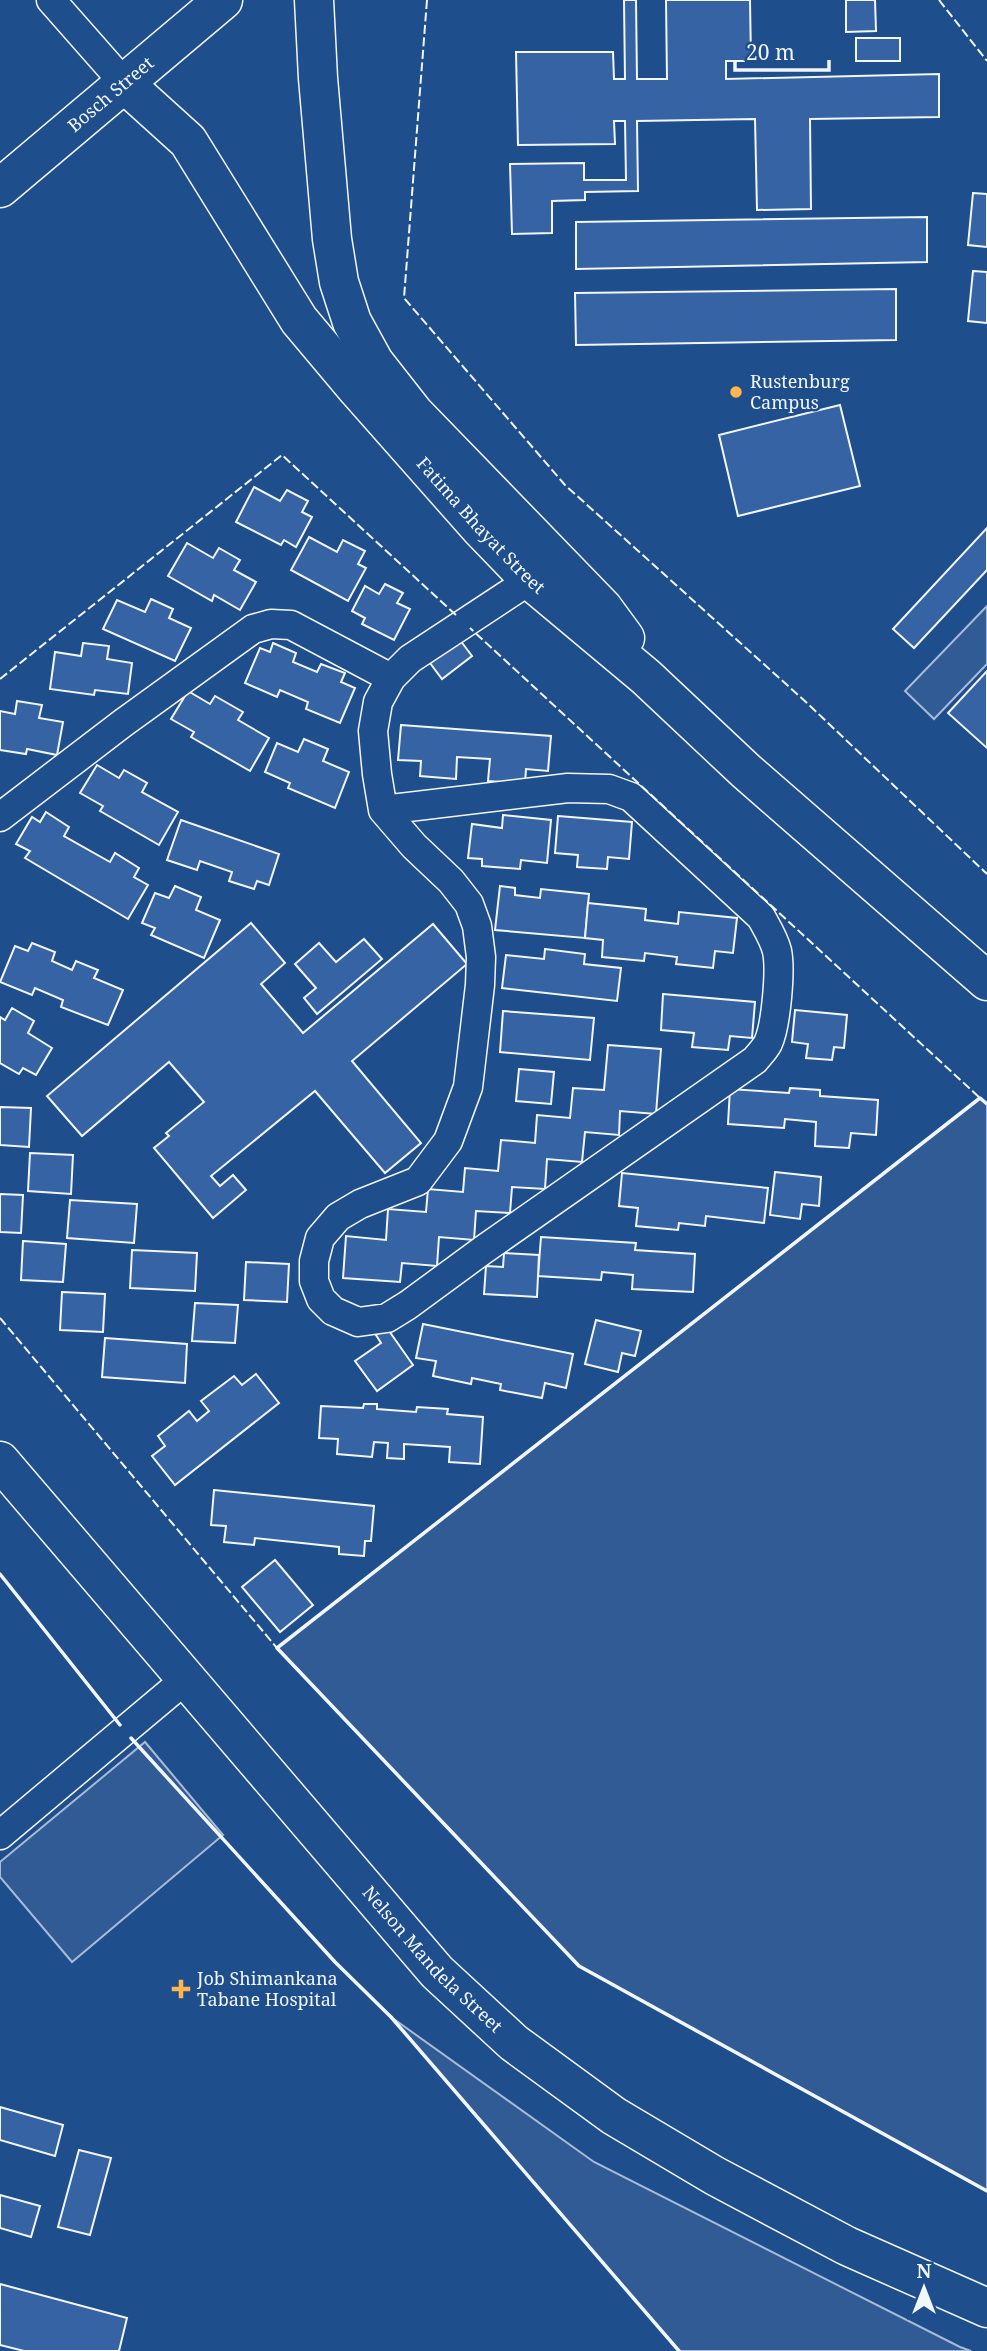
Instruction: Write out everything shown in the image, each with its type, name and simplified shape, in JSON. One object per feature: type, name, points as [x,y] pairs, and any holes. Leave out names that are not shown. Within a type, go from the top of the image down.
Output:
[{"type":"main road","name":"Bosch Street","points":[[0,187],[223,0]]},
{"type":"main road","points":[[314,0],[332,239],[339,282],[352,322],[374,362],[414,413],[604,608],[646,677]]},
{"type":"main road","name":"Fatima Bhayat Street","points":[[125,84],[188,141],[299,320],[383,418],[530,580],[646,677],[746,771],[987,981]]},
{"type":"main road","name":"Nelson Mandela Street","points":[[0,1461],[437,1972],[514,2043],[614,2116],[715,2176],[847,2246],[987,2308]]},
{"type":"street","name":"Fatima Bhayat Street","points":[[51,0],[125,84]]},
{"type":"street","points":[[383,810],[568,789],[609,789],[631,797],[761,916],[778,953],[778,983],[775,1017],[768,1043],[755,1060],[408,1305],[387,1318],[358,1322],[333,1311],[321,1299],[314,1281],[314,1261],[320,1238],[338,1217],[360,1204],[418,1181],[448,1141],[468,1087],[481,957],[477,926],[469,904],[451,881],[414,846],[383,810],[373,731],[378,702],[391,678],[410,659],[530,580]]},
{"type":"street","points":[[0,817],[253,629],[271,624],[291,625],[391,678]]},
{"type":"street","points":[[0,1835],[186,1679]]},
{"type":"shaded area","points":[[987,606],[987,664],[934,719],[905,691]]},
{"type":"shaded area","points":[[980,1098],[987,1104],[987,2191],[579,1966],[277,1648]]},
{"type":"shaded area","points":[[145,1742],[223,1835],[72,1962],[0,1877],[0,1862]]},
{"type":"shaded area","points":[[391,2017],[594,2162],[971,2351],[679,2351]]},
{"type":"building","points":[[624,0],[636,0],[637,79],[667,79],[666,0],[750,0],[751,61],[726,61],[726,79],[939,74],[939,117],[810,119],[811,209],[757,210],[755,119],[637,121],[638,191],[585,192],[585,200],[552,201],[552,233],[512,234],[510,164],[584,163],[584,180],[626,180],[625,121],[614,121],[615,144],[518,145],[516,52],[613,52],[614,79],[625,79]]},
{"type":"building","points":[[846,0],[875,0],[876,31],[846,32]]},
{"type":"building","points":[[856,38],[900,38],[900,61],[856,61]]},
{"type":"building","points":[[973,193],[987,194],[987,247],[968,245]]},
{"type":"building","points":[[927,217],[927,262],[576,269],[576,222]]},
{"type":"building","points":[[973,271],[987,272],[987,323],[968,321]]},
{"type":"building","points":[[896,289],[896,340],[576,345],[575,293]]},
{"type":"building","points":[[840,405],[860,486],[738,516],[719,435]]},
{"type":"building","points":[[254,487],[280,501],[287,490],[308,501],[302,512],[312,517],[296,547],[284,540],[281,545],[236,522]]},
{"type":"building","points":[[987,528],[987,570],[914,648],[893,629]]},
{"type":"building","points":[[309,537],[337,552],[343,540],[365,551],[358,564],[366,568],[348,601],[291,570]]},
{"type":"building","points":[[187,543],[213,558],[219,548],[240,560],[234,570],[256,582],[240,610],[214,595],[212,601],[168,576]]},
{"type":"building","points":[[385,584],[403,593],[397,603],[410,609],[394,640],[362,624],[365,618],[352,611],[365,586],[379,594]]},
{"type":"building","points":[[151,599],[173,609],[169,618],[191,628],[175,661],[103,629],[117,600],[145,612]]},
{"type":"building","points":[[460,640],[472,656],[442,679],[430,663]]},
{"type":"building","points":[[83,643],[109,646],[107,659],[132,663],[128,694],[95,690],[94,695],[50,689],[55,652],[81,656]]},
{"type":"building","points":[[273,643],[296,653],[293,662],[317,672],[321,664],[345,673],[341,682],[355,688],[340,723],[306,709],[308,702],[280,690],[277,697],[245,683],[260,648],[270,652]]},
{"type":"building","points":[[987,671],[987,748],[948,713]]},
{"type":"building","points":[[188,691],[210,704],[215,696],[243,712],[238,720],[269,738],[250,771],[191,737],[194,732],[171,719]]},
{"type":"building","points":[[17,701],[42,705],[39,718],[63,722],[57,755],[27,749],[26,754],[0,750],[0,711],[15,714]]},
{"type":"building","points":[[401,725],[551,736],[548,771],[526,769],[525,784],[488,781],[490,759],[457,757],[456,779],[420,776],[421,761],[398,760]]},
{"type":"building","points":[[304,739],[328,749],[323,761],[349,772],[335,808],[288,788],[290,783],[265,772],[277,743],[298,752]]},
{"type":"building","points":[[97,765],[119,778],[124,770],[147,783],[142,792],[178,812],[159,845],[100,811],[103,806],[80,793]]},
{"type":"building","points":[[46,812],[69,827],[64,836],[110,862],[115,853],[139,868],[134,877],[148,885],[128,919],[25,858],[30,851],[16,844],[32,817],[40,822]]},
{"type":"building","points":[[503,815],[551,820],[547,863],[521,860],[520,869],[482,866],[482,859],[468,858],[472,824],[502,828]]},
{"type":"building","points":[[558,816],[632,822],[629,859],[608,857],[607,869],[577,867],[578,855],[555,853]]},
{"type":"building","points":[[181,820],[279,854],[269,885],[257,881],[254,889],[229,881],[232,872],[200,861],[197,870],[167,860]]},
{"type":"building","points":[[175,886],[201,897],[196,910],[220,920],[204,958],[151,935],[155,928],[142,923],[155,893],[169,898]]},
{"type":"building","points":[[500,886],[515,888],[515,895],[540,898],[541,889],[589,894],[585,938],[495,930]]},
{"type":"building","points":[[588,903],[646,909],[645,920],[678,924],[679,912],[737,918],[733,953],[715,951],[713,968],[676,964],[677,957],[645,953],[644,961],[602,957],[603,940],[585,938]]},
{"type":"building","points":[[251,923],[285,963],[261,984],[303,1033],[433,924],[467,964],[352,1061],[421,1143],[385,1173],[315,1091],[211,1176],[220,1186],[233,1175],[246,1190],[213,1218],[154,1148],[169,1136],[166,1133],[204,1102],[169,1062],[82,1136],[47,1096]]},
{"type":"building","points":[[364,939],[382,959],[317,1014],[304,998],[316,988],[295,964],[319,943],[336,962]]},
{"type":"building","points":[[32,943],[55,952],[52,961],[72,970],[76,961],[98,970],[94,978],[123,990],[108,1025],[61,1007],[63,1000],[35,988],[32,995],[0,982],[15,946],[28,951]]},
{"type":"building","points":[[545,949],[585,954],[584,964],[621,968],[617,1001],[502,988],[506,955],[544,959]]},
{"type":"building","points":[[663,994],[755,1002],[752,1038],[730,1036],[728,1050],[692,1047],[694,1033],[661,1030]]},
{"type":"building","points":[[12,1008],[34,1021],[28,1033],[52,1048],[36,1075],[23,1068],[19,1074],[0,1063],[0,1017],[5,1020]]},
{"type":"building","points":[[795,1010],[847,1015],[844,1048],[834,1047],[832,1060],[806,1058],[808,1044],[792,1042]]},
{"type":"building","points":[[503,1011],[594,1018],[590,1060],[500,1052]]},
{"type":"building","points":[[608,1045],[661,1049],[656,1114],[620,1111],[619,1135],[585,1132],[582,1162],[547,1159],[545,1189],[512,1187],[510,1213],[476,1211],[474,1240],[439,1237],[437,1266],[402,1263],[400,1282],[343,1278],[346,1236],[386,1240],[388,1209],[426,1212],[428,1189],[463,1192],[465,1168],[498,1171],[501,1140],[535,1143],[537,1115],[570,1118],[573,1088],[604,1090]]},
{"type":"building","points":[[519,1069],[554,1072],[551,1104],[516,1101]]},
{"type":"building","points":[[790,1088],[820,1090],[820,1096],[878,1100],[876,1135],[851,1133],[849,1148],[815,1146],[816,1122],[785,1119],[784,1128],[728,1124],[730,1089],[789,1093]]},
{"type":"building","points":[[0,1107],[31,1108],[29,1147],[0,1145]]},
{"type":"building","points":[[30,1153],[73,1155],[71,1194],[28,1191]]},
{"type":"building","points":[[775,1172],[821,1177],[819,1206],[802,1204],[800,1219],[770,1215]]},
{"type":"building","points":[[622,1173],[768,1188],[764,1223],[706,1216],[705,1226],[679,1223],[678,1230],[636,1226],[638,1208],[619,1206]]},
{"type":"building","points":[[0,1194],[23,1195],[21,1233],[0,1232]]},
{"type":"building","points":[[70,1200],[137,1204],[134,1243],[67,1238]]},
{"type":"building","points":[[541,1237],[636,1243],[635,1250],[695,1254],[693,1292],[632,1289],[633,1275],[602,1272],[601,1280],[538,1276]]},
{"type":"building","points":[[23,1241],[66,1244],[63,1282],[21,1280]]},
{"type":"building","points":[[132,1250],[197,1253],[195,1291],[130,1288]]},
{"type":"building","points":[[504,1253],[539,1255],[537,1297],[484,1294],[486,1266],[503,1267]]},
{"type":"building","points":[[246,1262],[289,1264],[287,1302],[244,1300]]},
{"type":"building","points":[[62,1292],[105,1294],[103,1332],[60,1330]]},
{"type":"building","points":[[195,1303],[238,1305],[235,1343],[192,1341]]},
{"type":"building","points":[[596,1320],[641,1331],[635,1356],[622,1353],[618,1372],[585,1364]]},
{"type":"building","points":[[423,1324],[573,1354],[566,1388],[545,1383],[542,1398],[500,1390],[501,1384],[472,1378],[471,1384],[433,1376],[436,1361],[416,1358]]},
{"type":"building","points":[[387,1328],[413,1365],[377,1391],[355,1361],[381,1343],[376,1335]]},
{"type":"building","points":[[105,1338],[187,1344],[185,1383],[102,1377]]},
{"type":"building","points":[[256,1374],[279,1403],[175,1485],[152,1456],[165,1446],[158,1436],[189,1411],[197,1421],[209,1411],[201,1401],[234,1376],[242,1385]]},
{"type":"building","points":[[364,1404],[377,1404],[377,1409],[416,1412],[417,1407],[448,1409],[447,1414],[483,1417],[480,1464],[449,1462],[450,1447],[404,1444],[404,1459],[387,1458],[388,1443],[374,1442],[372,1457],[337,1454],[338,1439],[319,1438],[321,1406],[363,1408]]},
{"type":"building","points":[[214,1490],[374,1506],[371,1541],[365,1541],[364,1556],[339,1554],[339,1547],[255,1538],[254,1545],[224,1542],[226,1526],[211,1525]]},
{"type":"building","points":[[275,1560],[313,1605],[280,1632],[242,1587]]},
{"type":"building","points":[[0,2107],[63,2125],[55,2156],[0,2140]]},
{"type":"building","points":[[79,2150],[111,2158],[90,2235],[58,2227]]},
{"type":"building","points":[[0,2195],[40,2206],[31,2237],[0,2228]]},
{"type":"building","points":[[0,2284],[127,2318],[119,2351],[24,2351],[0,2345]]},
{"type":"fence","points":[[427,0],[404,298],[565,485],[807,703],[987,874]]},
{"type":"fence","points":[[939,0],[987,61]]},
{"type":"fence","points":[[0,679],[282,455],[457,616]]},
{"type":"fence","points":[[0,1318],[277,1648],[980,1098],[470,628]]},
{"type":"wall","points":[[987,1104],[980,1098],[277,1648],[579,1966],[987,2191]]},
{"type":"wall","points":[[0,1574],[120,1725]]},
{"type":"wall","points":[[131,1738],[335,1962],[391,2017],[679,2351]]},
{"type":"place","name":"Rustenburg Campus","points":[[736,392]]},
{"type":"place","name":"Job Shimankana Tabane Hospital","points":[[181,1989]]}]
